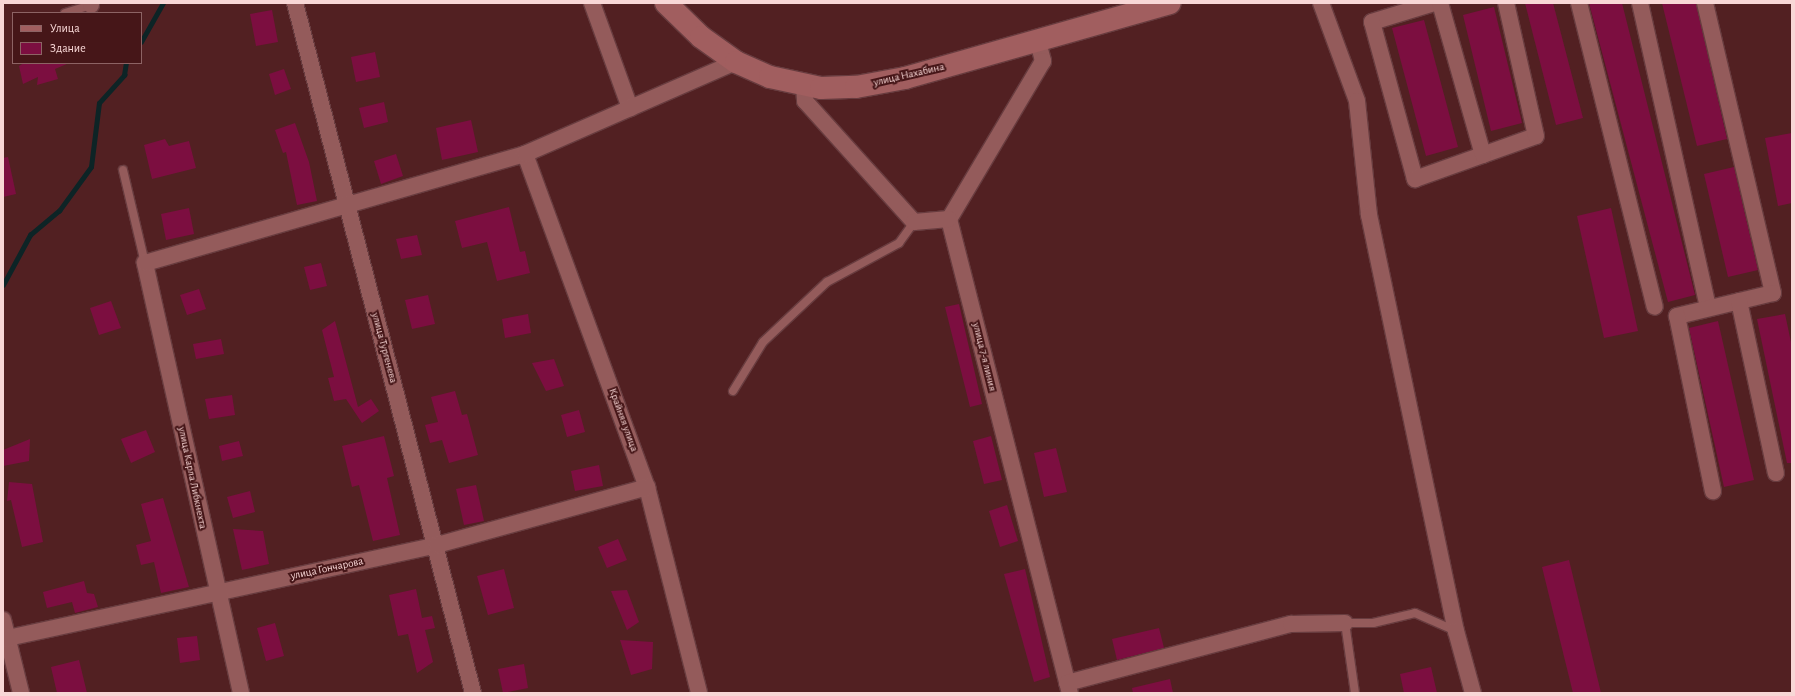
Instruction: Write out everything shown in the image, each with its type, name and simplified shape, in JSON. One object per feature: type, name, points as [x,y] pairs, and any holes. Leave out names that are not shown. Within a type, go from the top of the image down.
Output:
[{"type":"main road","name":"улица Нахабина","points":[[666,3],[701,38],[736,62],[770,77],[804,86],[856,87],[905,78],[1038,42],[1170,3]]},
{"type":"street","name":"улица Тургенева","points":[[295,3],[346,206],[437,546],[473,693]]},
{"type":"street","points":[[592,3],[630,108]]},
{"type":"street","points":[[1321,3],[1357,101],[1370,215],[1456,631],[1473,693]]},
{"type":"street","points":[[1434,3],[1372,22],[1415,179],[1536,136],[1506,3]]},
{"type":"street","points":[[1440,3],[1483,154]]},
{"type":"street","points":[[1579,3],[1655,307]]},
{"type":"street","points":[[1640,3],[1708,308]]},
{"type":"street","points":[[1705,3],[1773,293],[1677,316],[1714,491]]},
{"type":"street","points":[[804,86],[805,101],[914,222],[949,219],[1043,61],[1038,42]]},
{"type":"street","points":[[145,263],[525,154],[736,62]]},
{"type":"street","name":"Крайняя улица","points":[[525,154],[647,487],[699,693]]},
{"type":"street","name":"улица 7-я линия","points":[[949,219],[1069,688]]},
{"type":"street","name":"улица Карла Либкнехта","points":[[145,263],[241,693]]},
{"type":"street","points":[[1738,301],[1776,473]]},
{"type":"street","name":"улица Гончарова","points":[[5,639],[437,546],[647,487]]},
{"type":"street","points":[[3,620],[5,639],[21,693]]},
{"type":"street","points":[[1069,688],[1291,624],[1345,623]]},
{"type":"lane","points":[[68,12],[91,4]]},
{"type":"lane","points":[[123,170],[145,263]]},
{"type":"lane","points":[[733,391],[763,342],[827,282],[899,243],[914,222]]},
{"type":"lane","points":[[1355,693],[1345,623],[1373,623],[1415,613],[1456,631]]},
{"type":"building","points":[[1525,3],[1553,3],[1583,118],[1556,125]]},
{"type":"building","points":[[1589,3],[1622,3],[1695,295],[1668,302]]},
{"type":"building","points":[[1662,3],[1696,3],[1727,139],[1697,146]]},
{"type":"building","points":[[1494,7],[1522,123],[1491,131],[1463,15]]},
{"type":"building","points":[[272,10],[278,42],[256,46],[250,14]]},
{"type":"building","points":[[1424,20],[1458,147],[1426,156],[1392,28]]},
{"type":"building","points":[[375,52],[380,77],[356,82],[351,57]]},
{"type":"building","points":[[22,64],[67,64],[55,69],[58,79],[37,85],[38,77],[23,84],[19,66]]},
{"type":"building","points":[[284,69],[291,89],[275,95],[269,74]]},
{"type":"building","points":[[384,102],[388,122],[364,128],[359,108]]},
{"type":"building","points":[[471,120],[478,152],[442,160],[436,128]]},
{"type":"building","points":[[295,123],[309,162],[317,201],[297,205],[286,152],[283,153],[275,130]]},
{"type":"building","points":[[1792,133],[1792,203],[1778,206],[1765,138]]},
{"type":"building","points":[[165,139],[169,146],[189,141],[196,168],[152,179],[144,145]]},
{"type":"building","points":[[396,154],[403,176],[381,184],[374,161]]},
{"type":"building","points":[[8,157],[16,194],[3,197],[3,158]]},
{"type":"building","points":[[1734,167],[1758,270],[1728,277],[1704,174]]},
{"type":"building","points":[[509,207],[520,252],[525,251],[530,273],[497,281],[487,242],[462,248],[455,221]]},
{"type":"building","points":[[189,208],[194,234],[166,240],[161,214]]},
{"type":"building","points":[[1611,208],[1638,331],[1604,338],[1577,216]]},
{"type":"building","points":[[417,235],[422,255],[401,259],[396,239]]},
{"type":"building","points":[[321,263],[327,286],[310,290],[304,267]]},
{"type":"building","points":[[199,289],[206,309],[187,315],[180,295]]},
{"type":"building","points":[[428,295],[435,324],[412,329],[405,300]]},
{"type":"building","points":[[111,301],[121,328],[99,335],[90,308]]},
{"type":"building","points":[[959,304],[982,404],[970,407],[945,307]]},
{"type":"building","points":[[528,314],[531,333],[505,338],[502,319]]},
{"type":"building","points":[[1785,314],[1792,347],[1792,463],[1787,463],[1757,319]]},
{"type":"building","points":[[335,321],[358,407],[371,399],[379,411],[362,423],[346,399],[334,401],[328,378],[334,377],[322,330]]},
{"type":"building","points":[[1718,321],[1754,480],[1724,487],[1689,328]]},
{"type":"building","points":[[221,339],[224,354],[196,359],[193,344]]},
{"type":"building","points":[[554,359],[564,386],[546,391],[532,363]]},
{"type":"building","points":[[455,391],[462,415],[467,414],[478,455],[449,463],[442,440],[430,443],[425,425],[438,422],[431,397]]},
{"type":"building","points":[[232,395],[235,415],[209,419],[205,399]]},
{"type":"building","points":[[579,410],[585,432],[567,437],[561,415]]},
{"type":"building","points":[[146,430],[155,452],[131,463],[121,439]]},
{"type":"building","points":[[384,436],[394,476],[387,478],[400,535],[373,541],[359,485],[352,487],[342,446]]},
{"type":"building","points":[[991,436],[1002,480],[984,484],[973,441]]},
{"type":"building","points":[[30,439],[29,461],[3,466],[3,450]]},
{"type":"building","points":[[239,441],[243,456],[222,461],[219,446]]},
{"type":"building","points":[[1056,448],[1067,492],[1044,497],[1034,453]]},
{"type":"building","points":[[599,465],[603,486],[575,491],[571,471]]},
{"type":"building","points":[[9,482],[32,484],[43,542],[22,547],[11,500],[7,501]]},
{"type":"building","points":[[476,485],[484,521],[464,525],[456,489]]},
{"type":"building","points":[[250,491],[255,512],[233,518],[227,497]]},
{"type":"building","points":[[163,498],[189,587],[161,593],[154,562],[141,565],[136,545],[151,541],[141,504]]},
{"type":"building","points":[[1007,505],[1018,541],[1000,547],[989,511]]},
{"type":"building","points":[[233,529],[263,531],[269,564],[242,570]]},
{"type":"building","points":[[618,539],[627,560],[607,568],[598,547]]},
{"type":"building","points":[[1569,560],[1601,693],[1573,693],[1542,567]]},
{"type":"building","points":[[504,569],[514,608],[488,615],[477,576]]},
{"type":"building","points":[[1025,569],[1050,677],[1034,682],[1004,574]]},
{"type":"building","points":[[84,581],[87,593],[94,594],[98,607],[75,613],[72,602],[47,608],[43,592]]},
{"type":"building","points":[[416,589],[422,618],[432,616],[435,628],[425,630],[433,662],[417,673],[408,634],[398,636],[389,595]]},
{"type":"building","points":[[627,590],[639,622],[627,630],[611,591]]},
{"type":"building","points":[[275,623],[284,656],[266,661],[257,628]]},
{"type":"building","points":[[1159,628],[1164,648],[1117,660],[1112,639]]},
{"type":"building","points":[[197,636],[200,660],[180,663],[177,638]]},
{"type":"building","points":[[620,640],[653,642],[652,669],[631,675]]},
{"type":"building","points":[[79,660],[87,693],[57,693],[51,667]]},
{"type":"building","points":[[524,664],[528,688],[503,693],[498,669]]},
{"type":"building","points":[[1431,667],[1437,693],[1404,693],[1400,674]]},
{"type":"building","points":[[1170,679],[1173,693],[1133,693],[1132,688]]},
{"type":"waterway","points":[[142,40],[163,3]]},
{"type":"waterway","points":[[3,285],[30,235],[59,211],[91,167],[99,103],[124,75],[126,64]]}]
